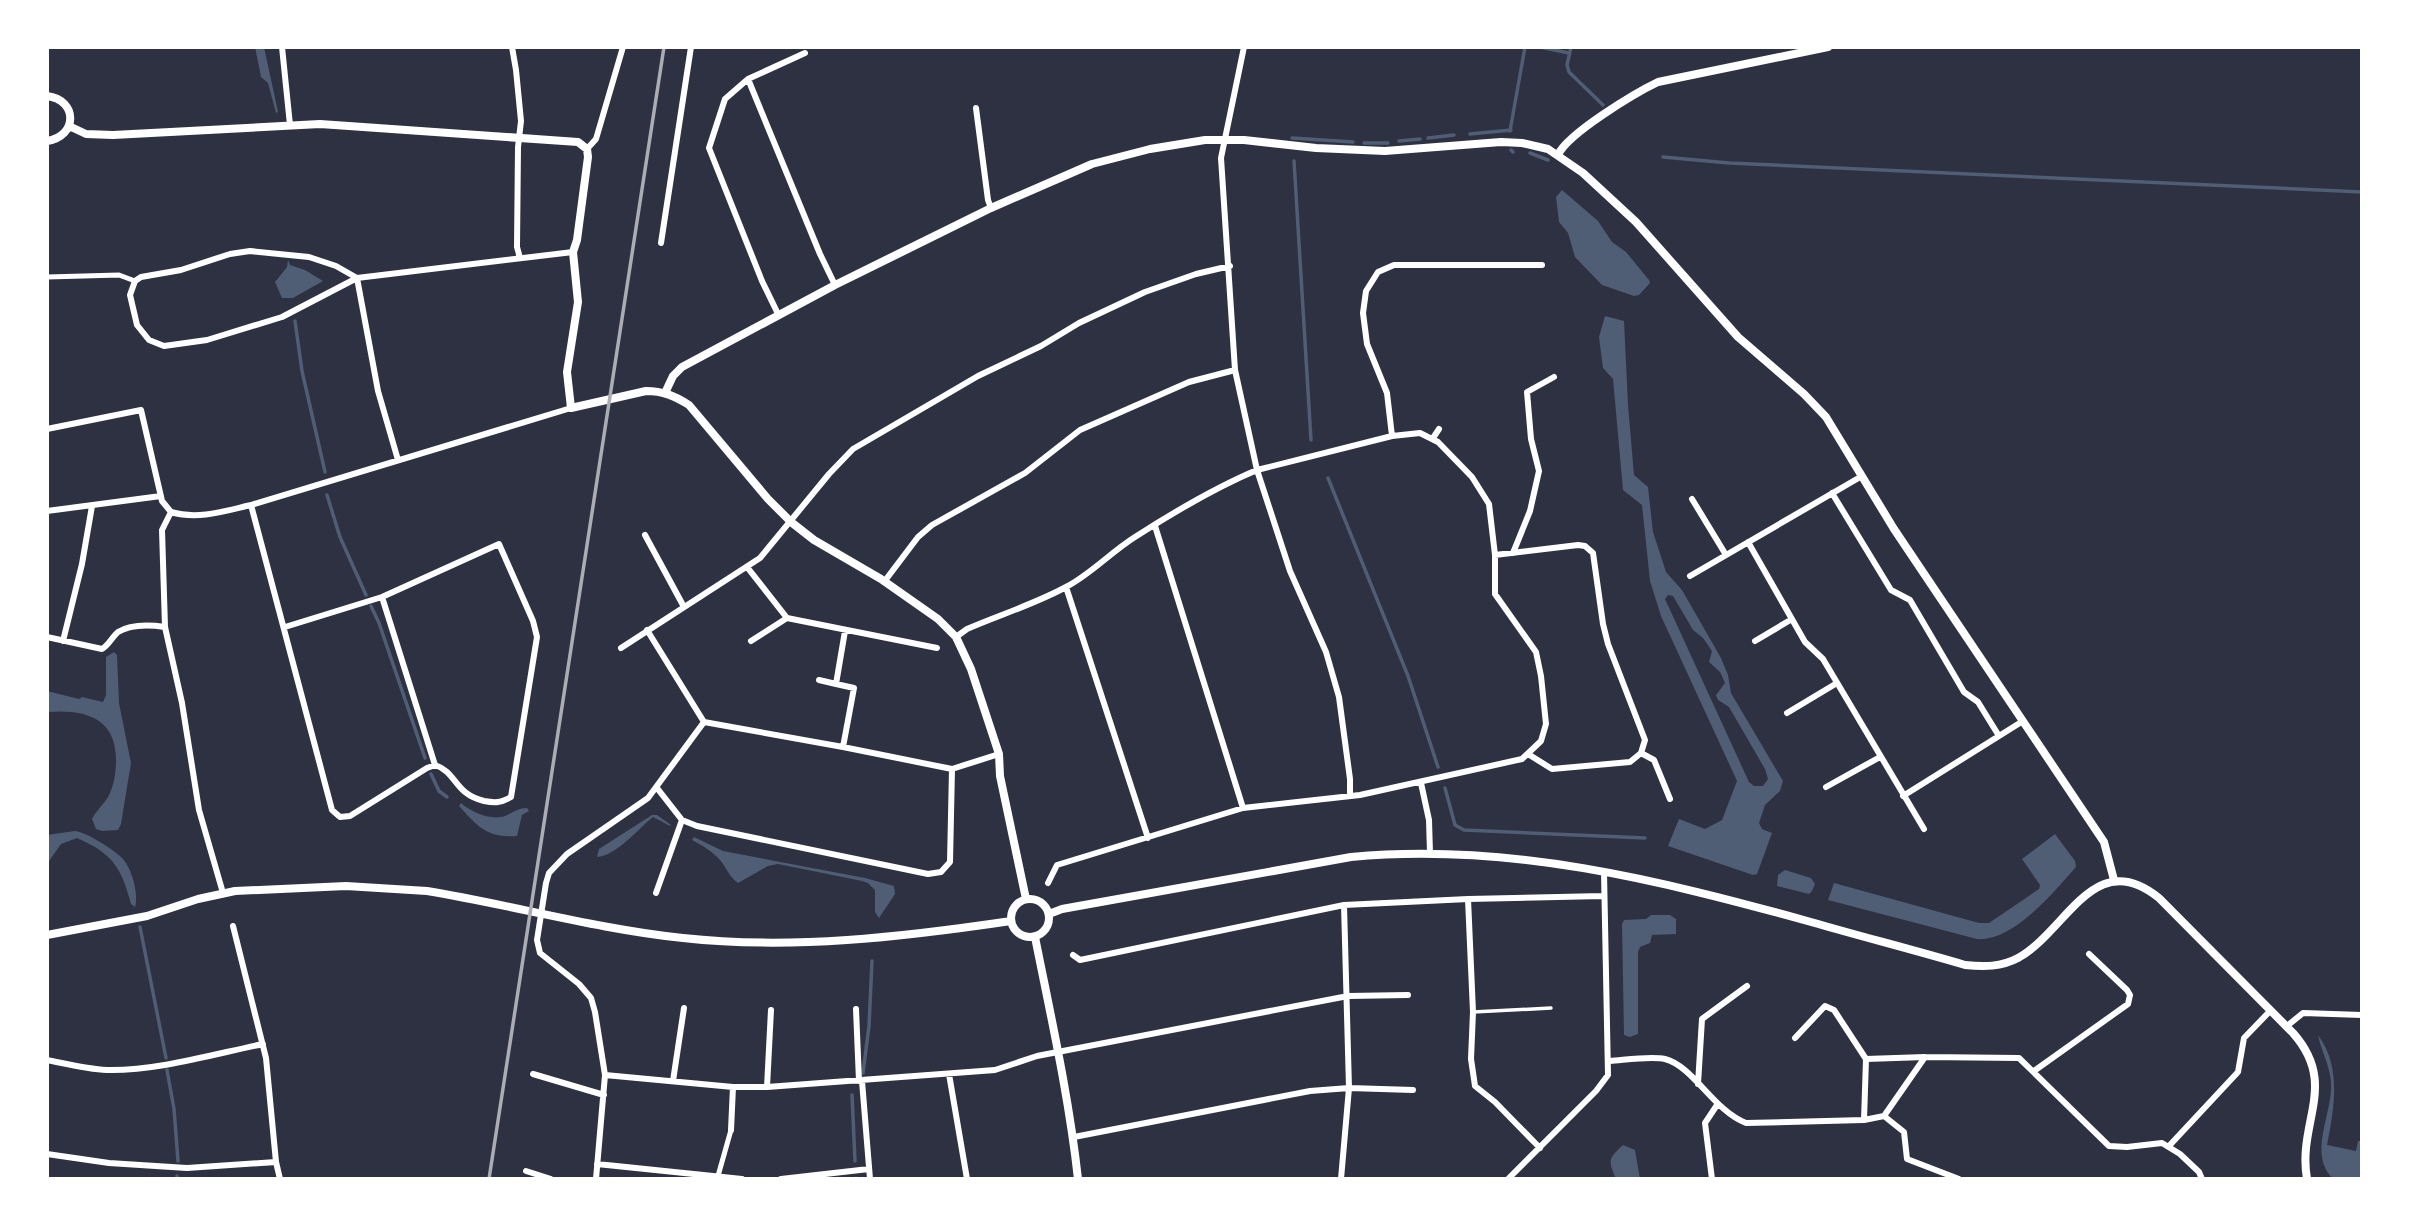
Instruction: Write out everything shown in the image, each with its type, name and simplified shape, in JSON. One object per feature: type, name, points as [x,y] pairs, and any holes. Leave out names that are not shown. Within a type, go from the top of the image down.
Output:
[{"type":"street","points":[[282,47],[290,125]]},
{"type":"street","points":[[512,47],[520,104],[517,247],[520,258]]},
{"type":"street","points":[[587,149],[596,139],[623,47]]},
{"type":"street","points":[[660,243],[691,47]]},
{"type":"street","points":[[1244,47],[1221,158],[1235,370],[1257,470],[1290,571],[1326,652],[1339,697],[1350,796]]},
{"type":"street","points":[[1558,155],[1568,142],[1605,114],[1658,82],[1828,47]]},
{"type":"street","points":[[779,316],[762,281],[709,148],[725,99],[748,79],[805,53]]},
{"type":"street","points":[[748,79],[835,285]]},
{"type":"street","points":[[47,96],[55,97],[67,106],[70,112],[69,126],[64,134],[56,140],[47,141]]},
{"type":"street","points":[[976,108],[991,208]]},
{"type":"street","points":[[69,126],[86,134],[113,135],[290,125],[341,125],[578,142],[587,149],[589,157],[579,230],[573,252],[578,302],[568,372],[571,408]]},
{"type":"street","points":[[665,393],[673,376],[682,367],[835,285],[991,208],[1092,164],[1179,143],[1225,140],[1385,151],[1502,142],[1548,149],[1583,173],[1636,222],[1738,337],[1804,394],[1826,417],[1894,529],[2104,842],[2115,880]]},
{"type":"street","points":[[398,460],[378,391],[357,278],[346,270],[309,257],[250,251],[230,254],[181,270],[141,277],[135,281],[130,295],[137,325],[149,340],[164,346],[207,340],[282,317],[357,278],[573,252]]},
{"type":"street","points":[[1392,436],[1387,393],[1367,344],[1363,313],[1366,290],[1378,272],[1394,265],[1542,265]]},
{"type":"street","points":[[621,649],[760,558],[853,449],[978,376],[1041,346],[1079,323],[1145,292],[1196,274],[1230,266]]},
{"type":"street","points":[[47,277],[78,281],[119,275],[135,281]]},
{"type":"street","points":[[884,582],[919,537],[932,526],[1025,473],[1080,430],[1189,382],[1235,370]]},
{"type":"street","points":[[1513,553],[1530,511],[1539,471],[1531,439],[1527,392],[1554,377]]},
{"type":"street","points":[[47,429],[141,410],[161,496],[171,512],[189,516],[251,505],[571,408],[646,391],[665,393],[689,405],[768,499],[791,522],[814,540],[884,582],[938,619],[956,637],[971,669],[999,754],[1000,776],[1026,899]]},
{"type":"street","points":[[1433,438],[1438,429]]},
{"type":"street","points":[[956,637],[967,629],[1066,587],[1172,513],[1257,470],[1392,436],[1420,433],[1433,438],[1472,477],[1489,504],[1495,594],[1536,652],[1541,676],[1546,724],[1541,741],[1522,760],[1360,795],[1243,808],[1057,865],[1048,883]]},
{"type":"street","points":[[1690,576],[1862,476]]},
{"type":"street","points":[[1832,494],[1891,590],[1910,600],[1964,692],[1978,702],[1999,736]]},
{"type":"street","points":[[47,512],[161,496]]},
{"type":"street","points":[[1692,499],[1726,555]]},
{"type":"street","points":[[251,505],[332,810],[340,817],[350,816],[435,765]]},
{"type":"street","points":[[63,641],[82,564],[92,506]]},
{"type":"street","points":[[171,512],[162,530],[165,627],[182,703],[199,810],[223,893]]},
{"type":"street","points":[[1155,526],[1243,808]]},
{"type":"street","points":[[645,535],[684,607]]},
{"type":"street","points":[[1748,542],[1805,642],[1823,659],[1924,830]]},
{"type":"street","points":[[285,627],[382,597],[499,544],[537,637],[511,797],[495,803],[471,798],[447,772],[435,765],[382,597]]},
{"type":"street","points":[[1494,555],[1578,545],[1593,552],[1603,624],[1625,692],[1645,740],[1641,753],[1630,762],[1559,769],[1547,767],[1528,754]]},
{"type":"street","points":[[747,567],[787,618],[937,648]]},
{"type":"street","points":[[1066,587],[1148,838]]},
{"type":"street","points":[[751,641],[787,618]]},
{"type":"street","points":[[1755,641],[1792,619]]},
{"type":"street","points":[[47,637],[102,649],[108,646],[118,632],[147,624],[165,627]]},
{"type":"street","points":[[648,630],[704,722],[952,769],[999,754]]},
{"type":"street","points":[[836,684],[845,631]]},
{"type":"street","points":[[819,680],[855,688],[843,747]]},
{"type":"street","points":[[1787,713],[1837,683]]},
{"type":"street","points":[[1903,796],[2023,721]]},
{"type":"street","points":[[596,1179],[605,1075],[590,999],[579,984],[540,953],[537,940],[544,894],[549,873],[557,862],[648,798],[704,722]]},
{"type":"street","points":[[1641,753],[1654,760],[1670,799]]},
{"type":"street","points":[[1826,787],[1880,757]]},
{"type":"street","points":[[657,788],[682,820],[697,826],[928,874],[941,872],[950,862],[952,769]]},
{"type":"street","points":[[1421,783],[1429,820],[1430,853]]},
{"type":"street","points":[[656,893],[682,820]]},
{"type":"street","points":[[1049,914],[1062,909],[1318,862],[1397,852],[1485,855],[1604,872],[1719,896],[1979,967],[1998,965],[2031,950],[2090,892],[2115,880],[2124,879],[2153,893],[2287,1026],[2306,1051],[2314,1070],[2315,1099],[2304,1156],[2307,1178]]},
{"type":"street","points":[[1512,1177],[1597,1091],[1608,1075],[1610,1061],[1604,872]]},
{"type":"street","points":[[47,936],[147,916],[223,893],[250,889],[334,886],[427,891],[641,933],[732,942],[851,939],[1011,921]]},
{"type":"street","points":[[1073,955],[1080,960],[1344,905],[1603,896]]},
{"type":"street","points":[[1026,899],[1041,902],[1049,914],[1046,928],[1035,937],[1017,933],[1011,921],[1012,910],[1026,899]]},
{"type":"street","points":[[1468,899],[1473,1012],[1471,1059],[1475,1086],[1495,1102],[1540,1148]]},
{"type":"street","points":[[1341,1179],[1349,1088],[1344,905]]},
{"type":"street","points":[[233,926],[263,1044],[280,1179]]},
{"type":"street","points":[[1035,937],[1074,1137],[1078,1179]]},
{"type":"street","points":[[2034,1071],[2128,1004],[2130,995],[2127,990],[2089,954]]},
{"type":"street","points":[[1698,1084],[1702,1019],[1747,986]]},
{"type":"street","points":[[605,1075],[733,1087],[767,1087],[995,1070],[1037,1056],[1348,996],[1408,995]]},
{"type":"street","points":[[1795,1038],[1825,1006],[1834,1010],[1866,1059],[1864,1120]]},
{"type":"street","points":[[673,1081],[684,1008]]},
{"type":"street","points":[[856,1009],[870,1179]]},
{"type":"street","points":[[767,1087],[771,1010]]},
{"type":"street","points":[[2169,1146],[2238,1072],[2244,1038],[2271,1010]]},
{"type":"street","points":[[2287,1026],[2296,1017],[2309,1012],[2362,1015]]},
{"type":"street","points":[[47,1060],[89,1069],[122,1069],[157,1065],[263,1044]]},
{"type":"street","points":[[1610,1061],[1664,1059],[1677,1065],[1717,1104],[1746,1123],[1864,1120],[1884,1116],[1925,1058]]},
{"type":"street","points":[[1866,1059],[2019,1058],[2109,1146],[2162,1143],[2199,1172],[2202,1179]]},
{"type":"street","points":[[533,1074],[604,1095]]},
{"type":"street","points":[[949,1074],[967,1179]]},
{"type":"street","points":[[718,1176],[730,1130],[733,1087]]},
{"type":"street","points":[[1074,1137],[1310,1091],[1349,1088],[1413,1090]]},
{"type":"street","points":[[1712,1179],[1705,1123],[1717,1104]]},
{"type":"street","points":[[1884,1116],[1904,1132],[1907,1159],[1959,1179]]},
{"type":"street","points":[[47,1154],[109,1163],[187,1168],[276,1162]]},
{"type":"street","points":[[597,1164],[743,1179]]},
{"type":"street","points":[[781,1179],[869,1169]]},
{"type":"street","points":[[526,1171],[551,1179]]},
{"type":"lane","points":[[1473,1012],[1551,1008]]},
{"type":"water","points":[[255,47],[264,47],[278,112],[276,113],[268,83],[261,77]]},
{"type":"water","points":[[1562,190],[1598,221],[1612,242],[1626,252],[1649,280],[1650,283],[1639,295],[1634,296],[1602,285],[1575,257],[1568,233],[1559,222],[1556,197]]},
{"type":"water","points":[[288,260],[290,265],[323,281],[293,298],[282,298],[275,282],[287,267]]},
{"type":"water","points":[[1605,316],[1624,321],[1634,475],[1648,487],[1653,532],[1666,572],[1682,590],[1721,658],[1731,693],[1783,781],[1780,791],[1765,805],[1759,823],[1762,829],[1772,833],[1757,874],[1753,875],[1668,846],[1679,819],[1705,829],[1722,820],[1737,781],[1661,616],[1650,581],[1642,505],[1623,490],[1613,379],[1603,368],[1599,337]],"holes":[[[1668,595],[1673,596],[1693,630],[1712,651],[1709,662],[1720,672],[1725,683],[1716,695],[1718,700],[1729,707],[1765,769],[1768,779],[1763,786],[1754,786],[1749,782],[1665,599]]]},
{"type":"water","points":[[114,652],[117,655],[119,703],[131,763],[121,824],[118,830],[102,831],[96,829],[92,819],[112,788],[115,745],[104,725],[95,719],[73,712],[47,712],[47,691],[103,702],[106,695],[106,657]]},
{"type":"water","points":[[461,803],[470,810],[494,817],[505,816],[518,809],[527,808],[529,811],[522,815],[517,836],[498,835],[478,825],[459,806]]},
{"type":"water","points":[[652,815],[657,815],[671,825],[653,817],[612,852],[597,857],[599,849]]},
{"type":"water","points":[[75,831],[100,842],[123,859],[134,882],[135,907],[131,904],[114,863],[99,850],[77,838],[61,844],[47,864],[47,835]]},
{"type":"water","points":[[2055,834],[2075,861],[2076,867],[2031,914],[2004,933],[1991,938],[1977,939],[1828,900],[1834,883],[1979,923],[1989,923],[2039,889],[2040,885],[2022,859]]},
{"type":"water","points":[[694,837],[723,851],[894,886],[895,894],[879,918],[875,912],[875,890],[862,881],[778,864],[768,866],[738,883],[717,857],[692,840]]},
{"type":"water","points":[[1785,870],[1811,878],[1815,884],[1812,891],[1809,894],[1777,886],[1778,875]]},
{"type":"water","points":[[1651,915],[1670,915],[1676,919],[1676,934],[1652,935],[1650,943],[1640,947],[1638,1034],[1630,1037],[1624,1035],[1622,924],[1624,920],[1646,919]]},
{"type":"water","points":[[2318,1035],[2326,1047],[2333,1074],[2334,1103],[2327,1145],[2356,1151],[2358,1141],[2362,1141],[2362,1176],[2359,1179],[2333,1179],[2322,1157],[2321,1145],[2331,1083]]},
{"type":"water","points":[[1623,1145],[1635,1150],[1640,1179],[1616,1179],[1611,1160]]},
{"type":"waterway","points":[[1510,131],[1525,47]]},
{"type":"waterway","points":[[1540,47],[1569,53]]},
{"type":"waterway","points":[[1571,47],[1567,65],[1569,72],[1603,105]]},
{"type":"waterway","points":[[1470,134],[1511,130]]},
{"type":"waterway","points":[[1428,138],[1454,135]]},
{"type":"waterway","points":[[1292,138],[1353,142]]},
{"type":"waterway","points":[[1399,141],[1420,139]]},
{"type":"waterway","points":[[1364,143],[1388,143]]},
{"type":"waterway","points":[[1530,153],[1548,160]]},
{"type":"waterway","points":[[1663,157],[1729,163],[2362,192]]},
{"type":"waterway","points":[[1294,161],[1311,440]]},
{"type":"waterway","points":[[295,321],[302,371],[325,472]]},
{"type":"waterway","points":[[1328,478],[1408,676],[1438,767]]},
{"type":"waterway","points":[[327,495],[340,537],[366,595]]},
{"type":"waterway","points":[[371,606],[425,758]]},
{"type":"waterway","points":[[431,774],[439,791],[447,797]]},
{"type":"waterway","points":[[1445,788],[1455,825],[1464,830],[1645,838]]},
{"type":"waterway","points":[[140,927],[166,1058]]},
{"type":"waterway","points":[[863,1073],[869,1026],[872,961]]},
{"type":"waterway","points":[[167,1070],[174,1109],[178,1161]]},
{"type":"waterway","points":[[852,1095],[855,1161]]},
{"type":"railway","points":[[489,1179],[664,47]]}]
